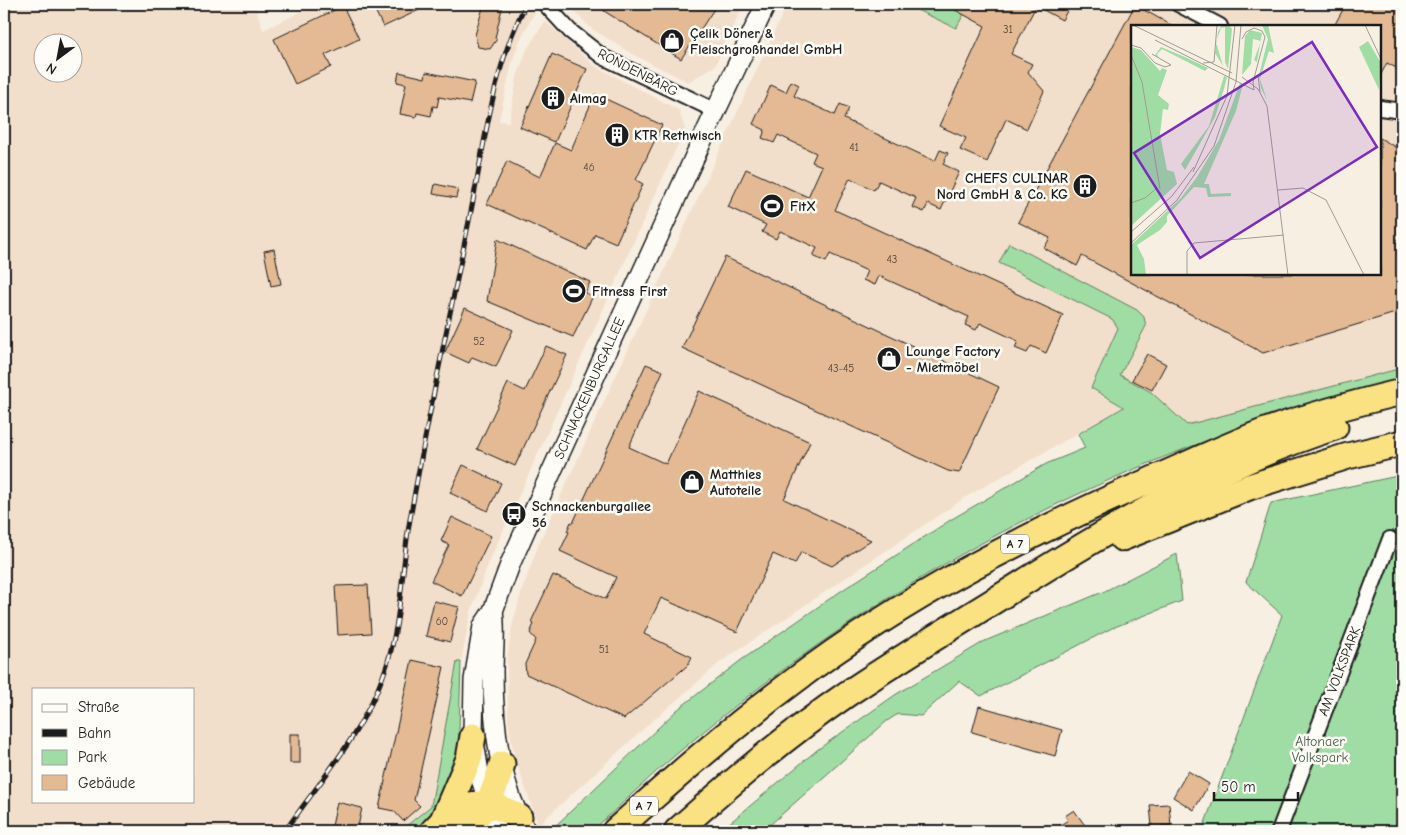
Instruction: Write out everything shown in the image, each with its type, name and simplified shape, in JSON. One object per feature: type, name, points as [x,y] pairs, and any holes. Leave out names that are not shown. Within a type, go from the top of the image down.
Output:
[{"type":"highway","name":"A 7","points":[[615,831],[720,738],[794,680],[865,631],[937,586],[1078,512],[1257,435],[1332,410],[1402,392]]},
{"type":"highway","points":[[677,831],[761,760],[846,695],[915,649],[1123,522],[1227,469],[1311,434],[1402,408]]},
{"type":"highway","points":[[994,600],[1125,536],[1249,487],[1348,456],[1402,443]]},
{"type":"highway","points":[[445,828],[469,759],[473,736]]},
{"type":"highway","points":[[488,804],[494,792],[502,764]]},
{"type":"highway","points":[[445,828],[456,810],[469,804],[488,804],[504,809],[522,824]]},
{"type":"main road","name":"SCHNACKENBURGALLEE","points":[[498,831],[479,773],[473,736],[474,680],[483,626],[494,611],[515,554],[766,4]]},
{"type":"main road","name":"SCHNACKENBURGALLEE","points":[[494,611],[496,631],[493,670],[493,718],[502,764],[522,824]]},
{"type":"street","name":"RONDENBARG","points":[[545,4],[570,31],[603,56],[716,111]]},
{"type":"street","points":[[1178,4],[1218,25]]},
{"type":"street","points":[[1381,108],[1402,112]]},
{"type":"street","name":"AM VOLKSPARK","points":[[1278,831],[1390,538]]},
{"type":"shaded area","points":[[4,4],[255,4],[263,30],[317,4],[528,4],[535,12],[519,42],[512,63],[499,121],[509,122],[517,77],[527,49],[545,21],[595,66],[679,110],[685,129],[489,562],[471,612],[461,662],[457,662],[431,806],[400,831],[4,831]]},
{"type":"shaded area","points":[[566,4],[744,4],[715,66],[688,82],[634,55],[592,29]]},
{"type":"shaded area","points":[[787,4],[1402,4],[1402,368],[1187,425],[1151,392],[1120,375],[1146,326],[1144,317],[1137,310],[999,263],[1112,319],[1118,328],[1091,388],[1124,407],[966,497],[722,661],[649,724],[538,825],[514,755],[508,721],[507,660],[512,626],[521,593],[539,543]]},
{"type":"green space","points":[[904,4],[944,4],[951,7],[953,4],[970,4],[956,28]]},
{"type":"green space","points":[[1009,243],[1137,310],[1144,317],[1146,326],[1120,375],[1151,392],[1187,425],[1402,368],[1402,383],[1309,408],[1217,437],[1144,465],[1073,497],[1003,532],[934,570],[867,611],[803,656],[679,752],[592,831],[550,831],[677,710],[740,661],[841,591],[952,519],[1046,464],[1085,448],[1078,434],[1124,407],[1091,388],[1118,328],[1112,319],[999,263]]},
{"type":"green space","name":"Altonaer Volkspark","points":[[1402,475],[1402,831],[1202,831],[1282,615],[1246,582],[1271,503]]},
{"type":"green space","points":[[1177,554],[1182,601],[1112,628],[981,696],[959,681],[921,716],[898,714],[887,721],[763,831],[720,831],[817,750],[895,695],[985,641],[1105,591]]},
{"type":"green space","points":[[457,662],[461,662],[458,766],[439,812],[422,831],[400,831],[431,806]]},
{"type":"building","points":[[372,4],[432,4],[383,27]]},
{"type":"building","points":[[484,4],[503,4],[495,38],[497,39],[490,49],[478,47],[475,35]]},
{"type":"building","name":"Çelik Döner & Fleischgroßhandel GmbH","points":[[608,4],[706,4],[714,9],[681,59],[604,11]]},
{"type":"building","points":[[944,4],[1071,4],[1062,20],[1036,6],[1011,54],[1032,64],[1028,72],[1044,91],[1027,129],[1006,119],[987,162],[960,150],[966,138],[939,126],[985,26]]},
{"type":"building","points":[[1346,4],[1402,4],[1402,71],[1387,63],[1381,74],[1381,25],[1335,25]]},
{"type":"building","name":"CHEFS CULINAR Nord GmbH & Co. KG","points":[[1135,5],[1171,25],[1131,25],[1131,275],[1381,275],[1381,139],[1402,151],[1402,311],[1263,353],[1082,256],[1077,266],[1044,248],[1050,238],[1018,222]]},
{"type":"building","points":[[343,6],[359,39],[325,55],[331,67],[295,84],[274,39]]},
{"type":"building","name":"Almag","points":[[552,54],[587,69],[555,142],[520,127]]},
{"type":"building","points":[[399,72],[425,78],[426,72],[475,82],[470,103],[439,97],[437,107],[433,106],[431,116],[417,113],[416,117],[400,114],[406,84],[397,82]]},
{"type":"building","points":[[791,81],[799,85],[794,96],[835,115],[840,104],[849,108],[844,119],[935,161],[940,150],[948,153],[943,164],[959,172],[941,210],[928,204],[924,212],[912,207],[916,198],[879,181],[874,190],[850,178],[835,210],[1063,315],[1046,353],[1031,346],[1027,353],[1015,348],[1018,341],[980,323],[976,330],[965,325],[969,317],[879,276],[875,285],[863,280],[867,271],[830,254],[826,262],[813,256],[817,248],[780,231],[776,239],[762,232],[766,225],[728,207],[746,169],[808,197],[822,166],[812,162],[816,153],[778,135],[774,143],[762,138],[765,130],[753,124],[771,85],[786,92]]},
{"type":"building","points":[[595,94],[662,125],[636,180],[643,184],[616,243],[595,234],[587,250],[487,204],[507,161],[540,177],[555,143],[571,150]]},
{"type":"building","points":[[435,184],[458,189],[456,198],[433,194]]},
{"type":"building","points":[[497,239],[590,282],[585,293],[593,296],[573,337],[487,301]]},
{"type":"building","points":[[274,249],[281,284],[271,286],[264,251]]},
{"type":"building","points":[[725,257],[999,387],[959,473],[948,471],[682,348]]},
{"type":"building","points":[[465,308],[513,330],[496,367],[472,357],[469,363],[445,352]]},
{"type":"building","points":[[546,346],[567,355],[515,466],[477,449],[508,383],[525,391]]},
{"type":"building","points":[[1147,354],[1166,364],[1152,390],[1132,380]]},
{"type":"building","name":"Matthies Autoteile","points":[[646,364],[663,371],[629,447],[666,464],[699,391],[810,442],[784,499],[871,540],[832,566],[801,552],[795,564],[773,554],[737,632],[661,598],[644,634],[692,657],[688,665],[624,719],[526,674],[525,664],[536,640],[530,633],[534,624],[531,622],[553,575],[606,599],[616,577],[560,551],[569,532],[567,531],[571,522],[573,523]]},
{"type":"building","points":[[463,465],[501,483],[488,511],[450,493]]},
{"type":"building","points":[[452,517],[491,536],[462,596],[431,581],[449,545],[441,541]]},
{"type":"building","points":[[368,585],[371,633],[338,635],[335,586]]},
{"type":"building","points":[[434,601],[459,607],[450,642],[426,636]]},
{"type":"building","points":[[412,660],[444,667],[414,800],[420,806],[403,821],[394,811],[379,808]]},
{"type":"building","points":[[979,706],[1062,730],[1055,756],[972,732]]},
{"type":"building","points":[[290,734],[300,734],[300,763],[290,763]]},
{"type":"building","points":[[1188,771],[1209,784],[1194,810],[1173,797]]},
{"type":"building","points":[[337,802],[362,808],[357,831],[331,831]]},
{"type":"building","points":[[1169,804],[1171,825],[1152,827],[1150,805]]},
{"type":"building","points":[[1074,810],[1089,831],[1051,831],[1068,820],[1065,816]]},
{"type":"railway","points":[[285,831],[326,775],[364,718],[389,658],[400,602],[406,544],[416,486],[491,105],[505,53],[526,4]]},
{"type":"place","name":"Çelik Döner & Fleischgroßhandel GmbH","points":[[672,41]]},
{"type":"place","name":"Almag","points":[[553,98]]},
{"type":"place","name":"KTR Rethwisch","points":[[617,135]]},
{"type":"place","name":"CHEFS CULINAR Nord GmbH & Co. KG","points":[[1085,186]]},
{"type":"place","name":"FitX","points":[[772,206]]},
{"type":"place","name":"Fitness First","points":[[574,291]]},
{"type":"place","name":"Lounge Factory - Mietmöbel","points":[[889,359]]},
{"type":"place","name":"Matthies Autoteile","points":[[692,482]]},
{"type":"place","name":"Schnackenburgallee 56","points":[[514,514]]}]
